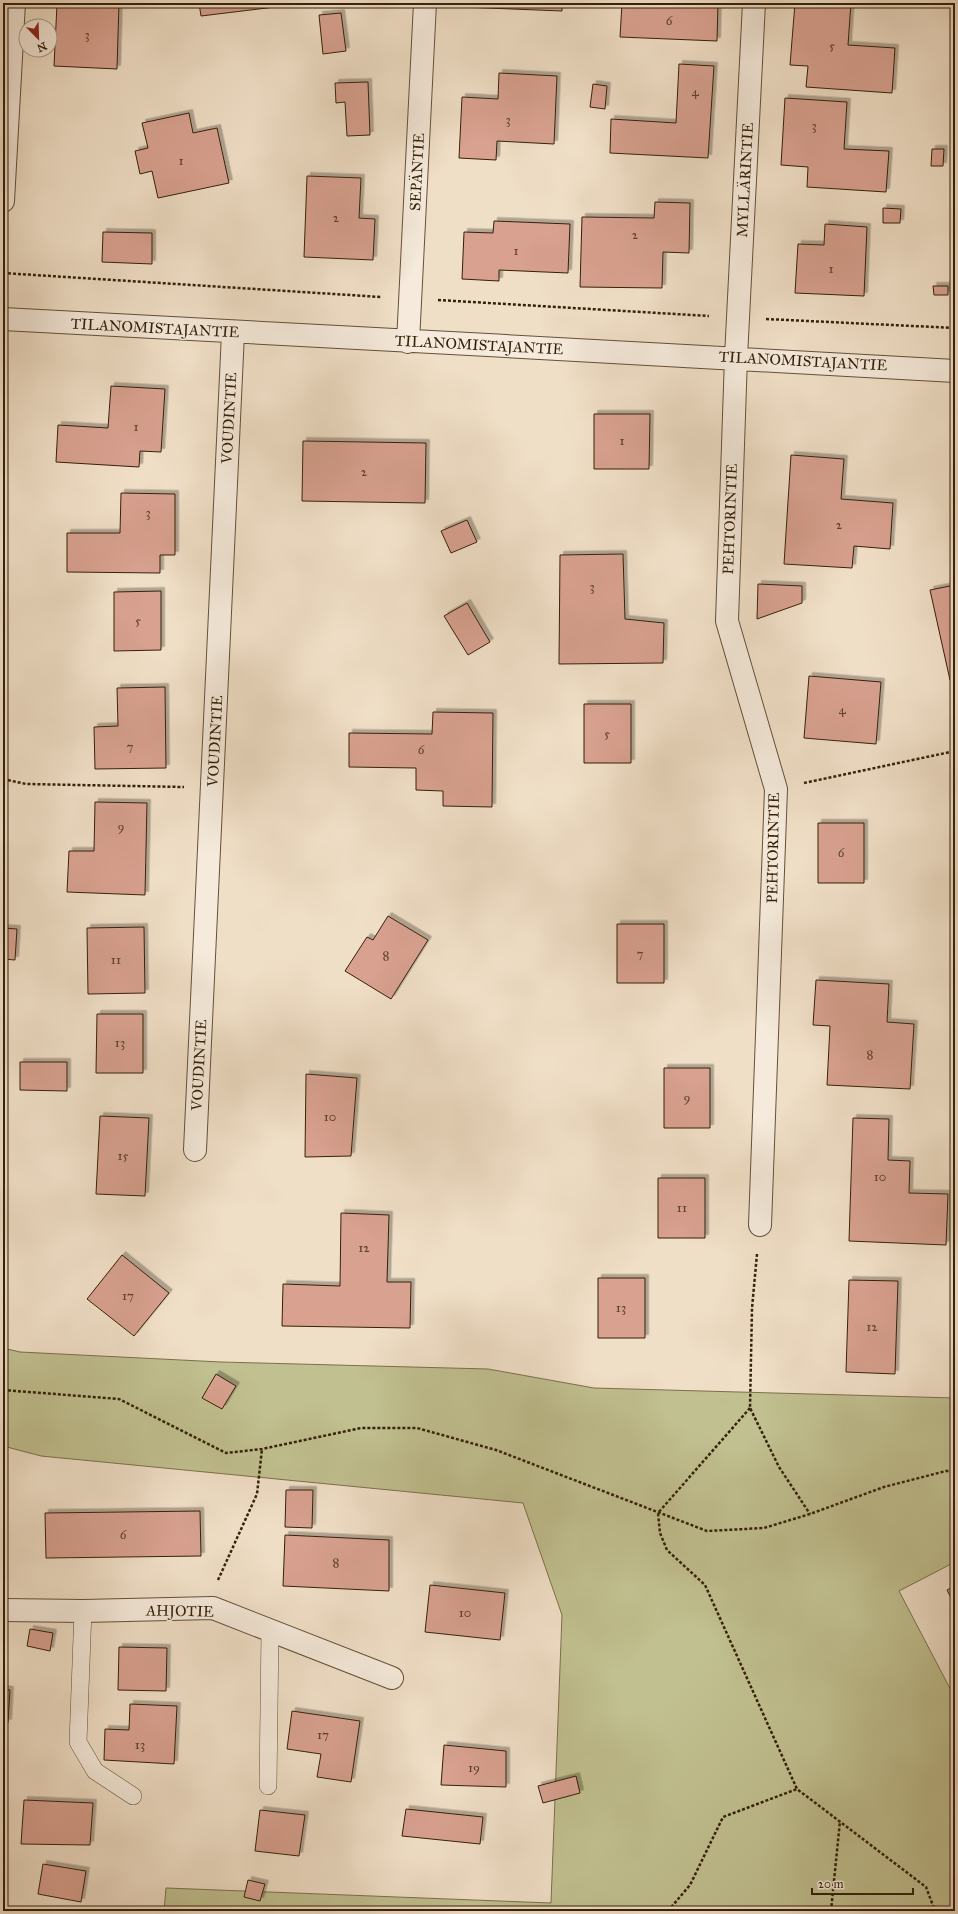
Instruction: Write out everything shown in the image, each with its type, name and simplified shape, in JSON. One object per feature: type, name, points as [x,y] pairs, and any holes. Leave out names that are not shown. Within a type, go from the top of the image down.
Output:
[{"type":"street","points":[[3,201],[14,3]]},
{"type":"street","name":"SEPÄNTIE","points":[[408,342],[409,298],[425,3]]},
{"type":"street","name":"MYLLÄRINTIE","points":[[736,357],[754,3]]},
{"type":"street","name":"TILANOMISTAJANTIE","points":[[3,319],[233,333],[736,357],[955,370]]},
{"type":"street","name":"VOUDINTIE","points":[[195,1150],[233,333]]},
{"type":"street","name":"PEHTORINTIE","points":[[736,357],[727,621],[776,789],[760,1225]]},
{"type":"street","name":"AHJOTIE","points":[[3,1610],[83,1611],[212,1608],[270,1632],[392,1678]]},
{"type":"lane","points":[[83,1611],[78,1742],[95,1771],[133,1796]]},
{"type":"lane","points":[[268,1786],[270,1632]]},
{"type":"path","points":[[3,273],[737,317],[955,328]]},
{"type":"path","points":[[776,789],[955,751]]},
{"type":"path","points":[[3,779],[26,784],[212,787]]},
{"type":"path","points":[[760,1225],[752,1308],[750,1408],[779,1467],[810,1514]]},
{"type":"path","points":[[3,1390],[119,1399],[226,1453],[262,1450],[362,1428],[417,1428],[496,1450],[707,1531],[764,1528],[810,1514],[884,1487],[946,1471],[955,1471]]},
{"type":"path","points":[[750,1408],[658,1513],[660,1533],[667,1550],[705,1585],[797,1789],[926,1887],[935,1911]]},
{"type":"path","points":[[212,1608],[218,1580],[257,1494],[262,1450]]},
{"type":"path","points":[[668,1911],[690,1885],[723,1817],[797,1789]]},
{"type":"path","points":[[831,1911],[840,1821]]},
{"type":"shaded area","points":[[3,1348],[20,1352],[221,1362],[488,1369],[594,1388],[955,1398],[955,1562],[899,1591],[955,1698],[955,1911],[164,1911],[166,1888],[551,1903],[562,1615],[523,1503],[41,1456],[3,1446]]},
{"type":"building","points":[[119,3],[117,69],[54,66],[54,58],[58,58],[57,4]]},
{"type":"building","points":[[199,3],[308,3],[201,16]]},
{"type":"building","points":[[463,3],[562,3],[562,11],[462,7]]},
{"type":"building","points":[[622,3],[718,3],[717,41],[620,37]]},
{"type":"building","points":[[795,3],[851,3],[848,45],[895,48],[892,93],[806,87],[808,66],[790,65]]},
{"type":"building","points":[[341,13],[346,51],[323,54],[319,15]]},
{"type":"building","points":[[679,64],[714,66],[708,158],[610,153],[611,119],[676,123]]},
{"type":"building","points":[[499,73],[557,76],[554,144],[497,141],[496,160],[459,158],[462,97],[498,99]]},
{"type":"building","points":[[368,82],[370,135],[347,136],[345,102],[336,103],[335,83]]},
{"type":"building","points":[[593,84],[607,86],[605,109],[590,107]]},
{"type":"building","points":[[785,98],[847,102],[844,149],[889,151],[886,192],[807,187],[808,167],[781,165]]},
{"type":"building","points":[[189,113],[193,133],[217,128],[229,183],[158,198],[152,171],[140,174],[135,151],[148,148],[142,123]]},
{"type":"building","points":[[932,149],[944,149],[943,166],[931,166]]},
{"type":"building","points":[[307,176],[361,178],[359,218],[375,219],[373,260],[304,257]]},
{"type":"building","points":[[655,202],[690,203],[689,253],[663,252],[662,288],[580,287],[582,217],[654,218]]},
{"type":"building","points":[[883,208],[901,209],[900,223],[883,223]]},
{"type":"building","points":[[494,221],[570,224],[568,273],[499,270],[499,281],[462,279],[464,232],[493,233]]},
{"type":"building","points":[[825,224],[867,227],[864,296],[795,293],[798,244],[824,245]]},
{"type":"building","points":[[103,232],[152,233],[152,264],[102,262]]},
{"type":"building","points":[[933,286],[948,286],[948,295],[934,295]]},
{"type":"building","points":[[111,386],[165,389],[161,452],[140,451],[139,467],[56,462],[58,425],[108,428]]},
{"type":"building","points":[[594,414],[650,414],[649,469],[594,469]]},
{"type":"building","points":[[303,441],[426,443],[425,503],[302,501]]},
{"type":"building","points":[[791,455],[844,459],[841,499],[893,503],[890,549],[854,546],[852,568],[784,564]]},
{"type":"building","points":[[121,493],[175,494],[175,555],[160,555],[160,573],[67,572],[67,533],[120,533]]},
{"type":"building","points":[[467,520],[477,542],[451,553],[441,531]]},
{"type":"building","points":[[623,554],[625,619],[664,623],[663,663],[559,664],[560,555]]},
{"type":"building","points":[[758,584],[802,586],[802,603],[757,619]]},
{"type":"building","points":[[955,585],[955,679],[950,680],[930,590]]},
{"type":"building","points":[[161,591],[161,650],[114,651],[114,592]]},
{"type":"building","points":[[467,603],[490,642],[468,655],[444,616]]},
{"type":"building","points":[[809,676],[881,682],[876,744],[804,738]]},
{"type":"building","points":[[165,687],[166,768],[95,769],[94,727],[118,726],[117,688]]},
{"type":"building","points":[[584,704],[631,704],[631,763],[584,763]]},
{"type":"building","points":[[433,712],[493,713],[492,807],[443,806],[443,791],[416,790],[416,768],[349,767],[349,733],[432,734]]},
{"type":"building","points":[[95,802],[147,803],[145,895],[67,892],[69,851],[94,851]]},
{"type":"building","points":[[818,823],[864,823],[864,883],[818,883]]},
{"type":"building","points":[[388,916],[428,940],[391,999],[345,971],[367,937],[373,940]]},
{"type":"building","points":[[617,924],[664,924],[664,983],[617,983]]},
{"type":"building","points":[[144,927],[145,993],[88,994],[87,928]]},
{"type":"building","points":[[3,928],[17,929],[15,960],[3,959]]},
{"type":"building","points":[[816,980],[889,984],[887,1022],[914,1024],[910,1089],[827,1085],[830,1026],[813,1025]]},
{"type":"building","points":[[97,1014],[143,1014],[143,1073],[96,1073]]},
{"type":"building","points":[[20,1062],[67,1062],[67,1091],[20,1090]]},
{"type":"building","points":[[664,1068],[710,1068],[710,1128],[664,1128]]},
{"type":"building","points":[[306,1074],[357,1078],[351,1156],[305,1157]]},
{"type":"building","points":[[100,1116],[149,1118],[145,1196],[96,1194]]},
{"type":"building","points":[[853,1118],[889,1119],[888,1160],[910,1161],[909,1193],[948,1194],[946,1245],[849,1241]]},
{"type":"building","points":[[658,1178],[705,1178],[705,1238],[658,1238]]},
{"type":"building","points":[[341,1213],[389,1215],[387,1282],[411,1282],[410,1328],[282,1326],[283,1284],[340,1286]]},
{"type":"building","points":[[122,1255],[169,1293],[134,1336],[87,1299]]},
{"type":"building","points":[[598,1278],[645,1278],[645,1338],[598,1338]]},
{"type":"building","points":[[849,1280],[898,1281],[895,1374],[846,1372]]},
{"type":"building","points":[[216,1374],[236,1386],[222,1409],[202,1398]]},
{"type":"building","points":[[286,1490],[313,1490],[312,1528],[285,1527]]},
{"type":"building","points":[[200,1511],[201,1556],[46,1558],[45,1513]]},
{"type":"building","points":[[285,1535],[389,1540],[389,1591],[283,1586]]},
{"type":"building","points":[[430,1585],[505,1593],[500,1640],[425,1632]]},
{"type":"building","points":[[955,1586],[955,1606],[947,1590]]},
{"type":"building","points":[[30,1629],[53,1633],[50,1651],[27,1646]]},
{"type":"building","points":[[119,1647],[167,1648],[166,1691],[118,1690]]},
{"type":"building","points":[[3,1689],[10,1690],[8,1723],[3,1722]]},
{"type":"building","points":[[130,1704],[177,1706],[174,1764],[104,1760],[105,1729],[129,1730]]},
{"type":"building","points":[[292,1711],[360,1721],[351,1782],[317,1777],[321,1754],[287,1749]]},
{"type":"building","points":[[444,1745],[506,1751],[506,1787],[441,1785]]},
{"type":"building","points":[[576,1776],[580,1793],[543,1803],[538,1786]]},
{"type":"building","points":[[24,1800],[93,1803],[90,1845],[21,1844]]},
{"type":"building","points":[[406,1809],[483,1817],[480,1844],[402,1836]]},
{"type":"building","points":[[260,1810],[305,1815],[299,1856],[255,1851]]},
{"type":"building","points":[[43,1864],[86,1871],[81,1902],[38,1894]]},
{"type":"building","points":[[248,1880],[265,1884],[260,1901],[244,1897]]}]
